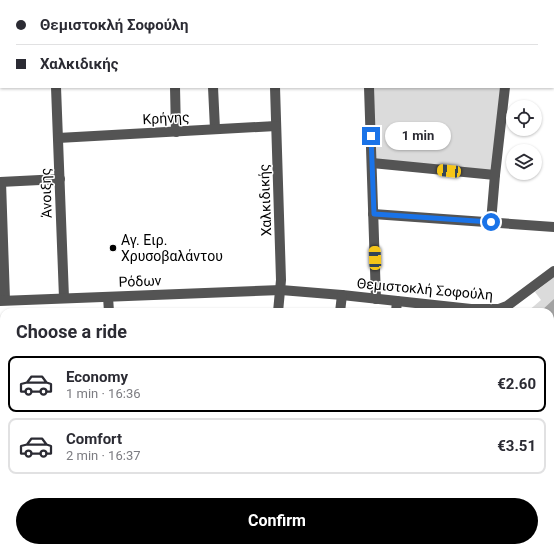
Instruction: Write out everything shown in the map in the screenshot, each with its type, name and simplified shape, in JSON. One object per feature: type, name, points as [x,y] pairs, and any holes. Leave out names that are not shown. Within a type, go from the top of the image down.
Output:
[{"type":"street","name":"Άνοιξης","points":[[56,88],[64,298]]},
{"type":"street","points":[[175,88],[176,132]]},
{"type":"street","points":[[213,88],[214,130]]},
{"type":"street","name":"Χαλκιδικής","points":[[275,88],[281,290],[279,308]]},
{"type":"street","points":[[369,88],[376,299]]},
{"type":"street","points":[[491,222],[505,88]]},
{"type":"street","name":"Κρήνης","points":[[58,138],[276,126]]},
{"type":"street","points":[[372,163],[495,175]]},
{"type":"street","points":[[2,300],[1,182],[60,179]]},
{"type":"street","points":[[374,214],[554,227]]},
{"type":"street","name":"Θεμιστοκλή Σοφούλη","points":[[502,308],[507,306],[554,271]]},
{"type":"street","name":"Θεμιστοκλή Σοφούλη","points":[[281,290],[342,295],[451,308]]},
{"type":"street","name":"Ρόδων","points":[[2,300],[281,290]]},
{"type":"street","points":[[340,308],[342,295]]},
{"type":"street","points":[[108,297],[109,308]]},
{"type":"street","points":[[396,301],[396,308]]},
{"type":"shaded area","points":[[369,88],[505,88],[495,175],[372,163]]},
{"type":"shaded area","points":[[554,277],[554,308],[532,308],[541,300],[535,292]]},
{"type":"shaded area","points":[[554,299],[554,308],[544,308]]},
{"type":"place","name":"Αγ. Ειρ. Χρυσοβαλάντου","points":[[113,248]]},
{"type":"route","points":[[371,136],[374,214],[491,222]]}]
